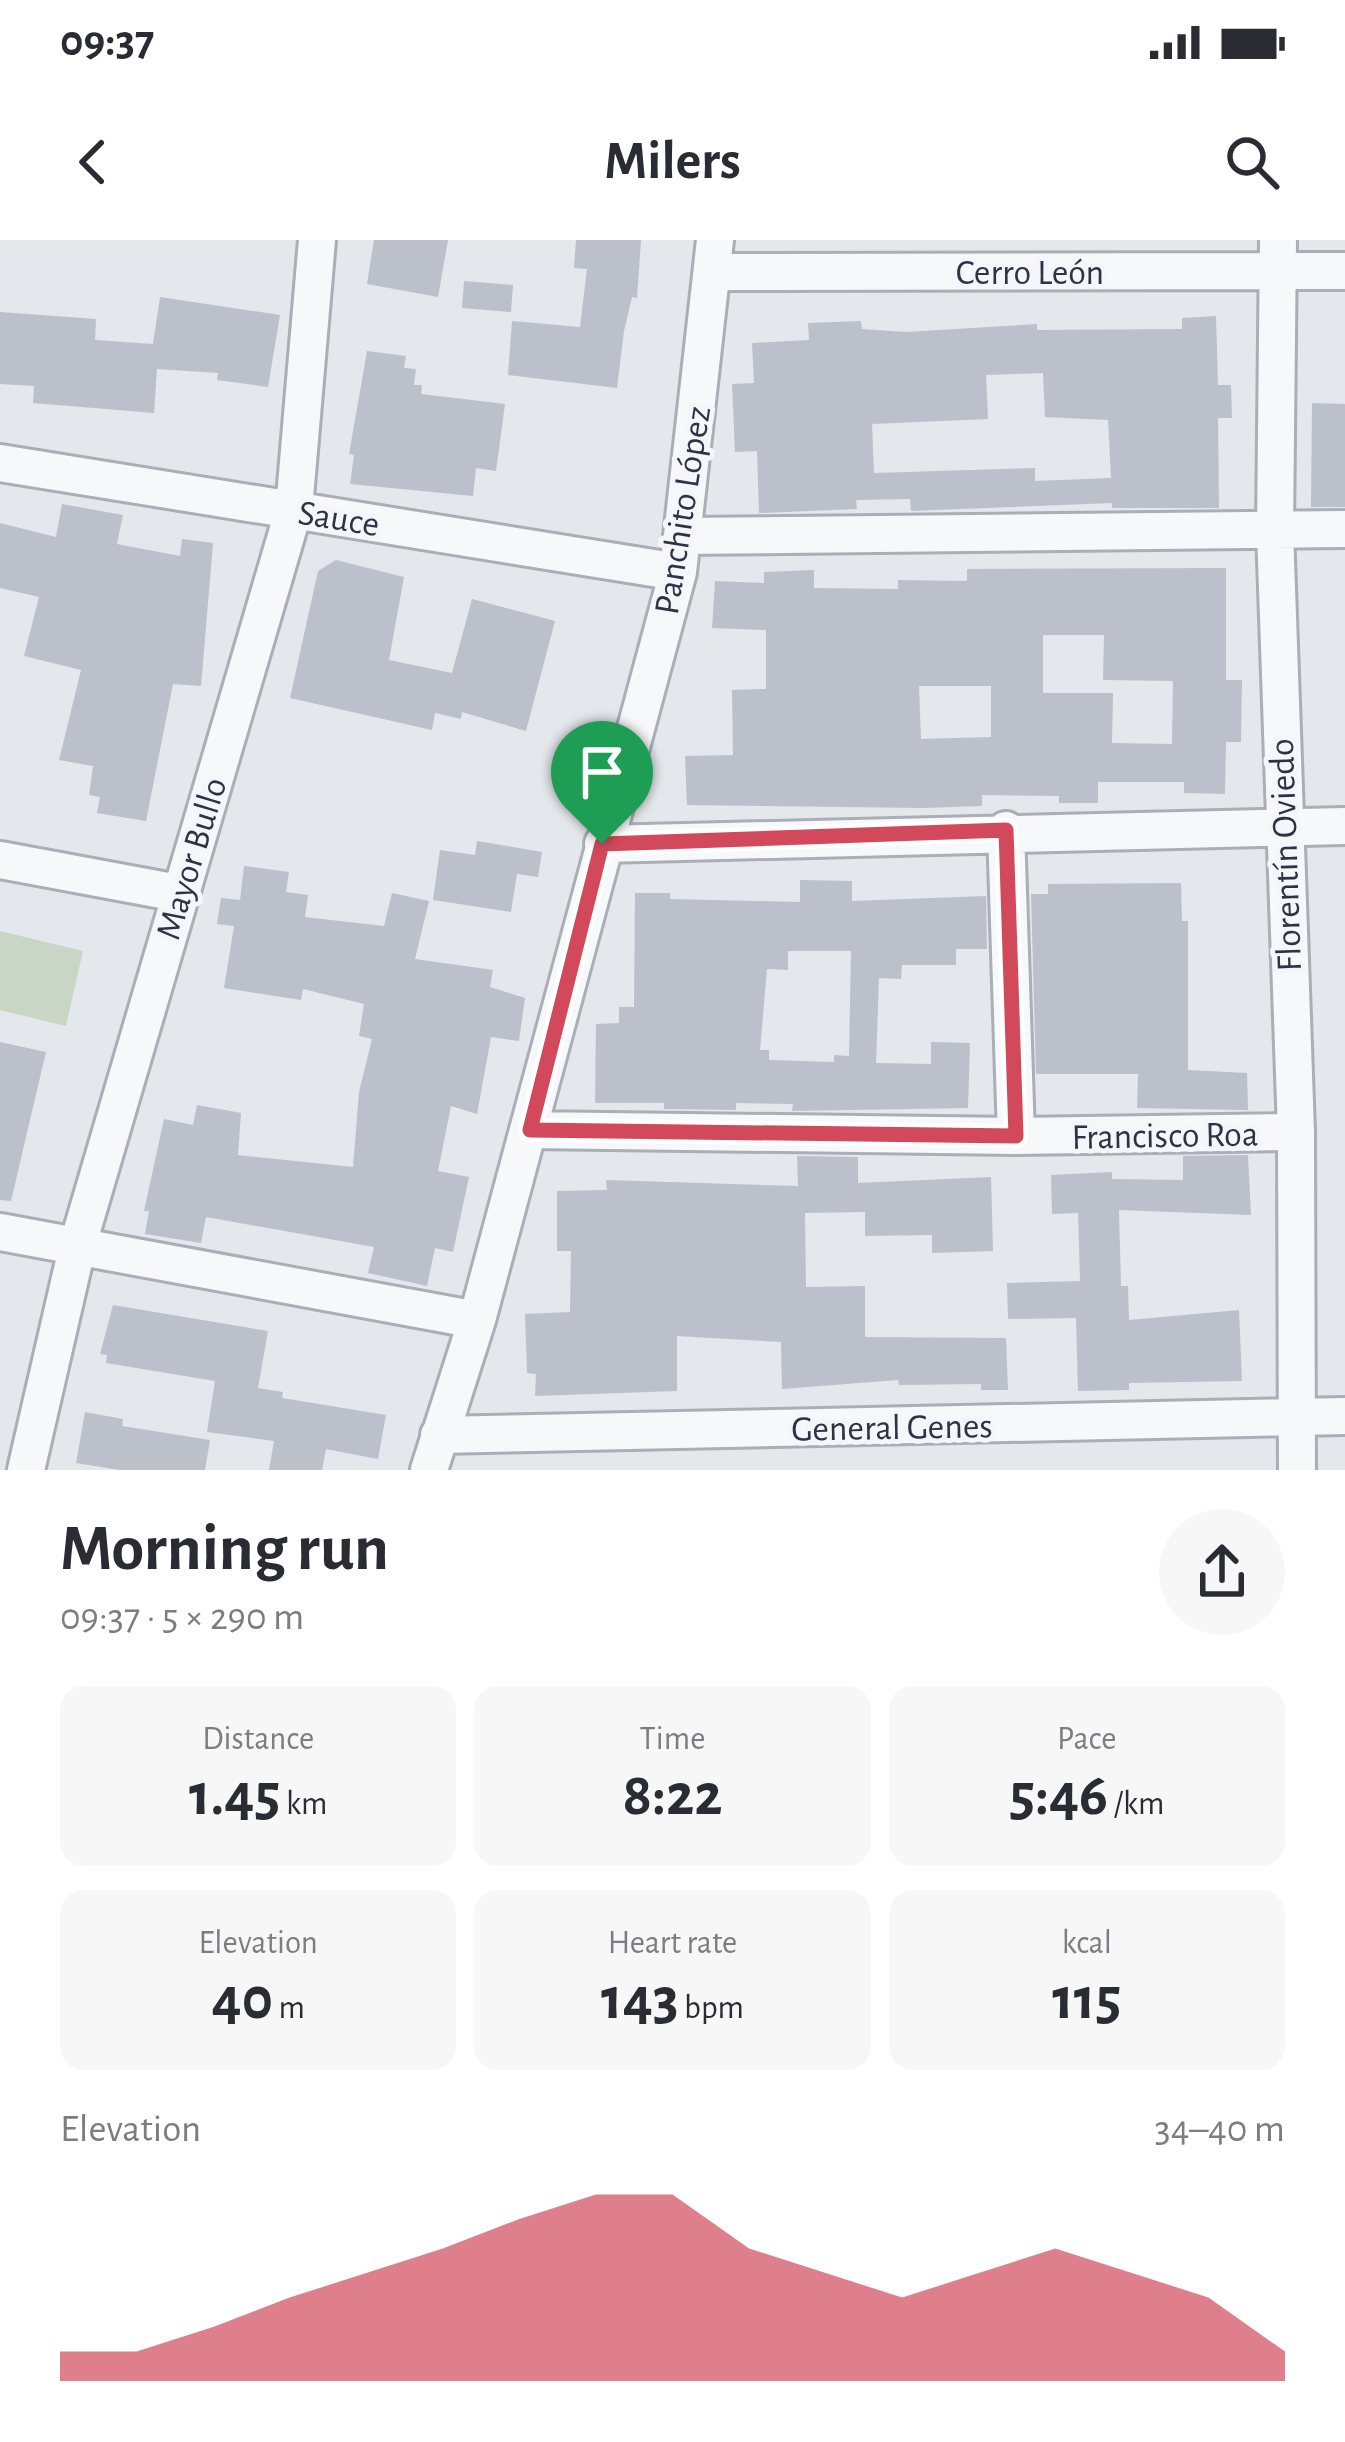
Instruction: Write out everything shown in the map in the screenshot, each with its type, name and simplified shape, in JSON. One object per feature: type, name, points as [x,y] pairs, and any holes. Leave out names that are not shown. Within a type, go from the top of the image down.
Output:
[{"type":"street","name":"Mayor Bullo","points":[[26,1470],[78,1244],[294,509],[317,240]]},
{"type":"street","name":"Cerro León","points":[[715,256],[1278,256],[1345,271]]},
{"type":"street","name":"Panchito López","points":[[434,1453],[530,1130],[680,554],[715,256]]},
{"type":"street","name":"Florentín Oviedo","points":[[1278,256],[1275,531],[1281,826],[1296,1132],[1297,1470]]},
{"type":"street","name":"Sauce","points":[[0,463],[294,509],[680,554],[1345,530]]},
{"type":"street","points":[[602,844],[1006,830],[1345,826]]},
{"type":"street","points":[[1006,830],[1016,1136]]},
{"type":"street","points":[[0,860],[178,893]]},
{"type":"street","name":"Francisco Roa","points":[[530,1130],[1016,1136],[1296,1132]]},
{"type":"street","points":[[0,1232],[477,1319]]},
{"type":"street","name":"General Genes","points":[[434,1453],[1345,1416]]},
{"type":"green space","points":[[0,931],[83,951],[66,1026],[0,1010]]},
{"type":"building","points":[[374,240],[448,240],[438,297],[367,284]]},
{"type":"building","points":[[576,240],[641,240],[637,298],[632,297],[624,331],[617,388],[508,375],[512,321],[580,327],[587,269],[574,268]]},
{"type":"building","points":[[464,281],[513,285],[511,312],[462,308]]},
{"type":"building","points":[[160,297],[280,315],[268,387],[217,380],[218,373],[157,369],[154,413],[33,403],[34,386],[0,384],[0,312],[96,319],[95,340],[153,344]]},
{"type":"building","points":[[1216,316],[1218,385],[1231,385],[1232,418],[1218,418],[1219,508],[1112,508],[1112,503],[911,511],[910,499],[856,500],[857,509],[759,513],[757,451],[735,452],[732,384],[754,383],[752,343],[809,340],[808,323],[861,321],[862,329],[906,332],[1037,324],[1037,330],[1182,329],[1182,318]],"holes":[[[1043,373],[1045,417],[1108,420],[1111,478],[1035,481],[1035,468],[874,473],[872,424],[988,419],[986,375]]]},
{"type":"building","points":[[367,351],[406,356],[404,368],[416,369],[414,385],[422,385],[421,394],[505,404],[496,471],[476,468],[473,496],[350,484],[354,455],[349,454]]},
{"type":"building","points":[[1312,403],[1345,404],[1345,507],[1311,507]]},
{"type":"building","points":[[62,504],[123,515],[117,544],[180,556],[182,539],[213,543],[201,686],[173,684],[146,821],[97,813],[100,797],[89,795],[93,766],[59,760],[81,670],[24,656],[39,597],[0,588],[0,523],[56,537]]},
{"type":"building","points":[[336,560],[404,577],[389,660],[452,673],[472,599],[555,621],[526,731],[462,712],[461,719],[435,713],[432,730],[290,698],[318,571]]},
{"type":"building","points":[[1226,568],[1226,680],[1242,680],[1241,742],[1226,742],[1225,794],[1184,793],[1184,782],[1098,782],[1098,803],[1059,803],[1059,796],[982,795],[982,806],[924,808],[687,805],[685,756],[733,755],[732,690],[766,689],[766,630],[712,628],[715,581],[764,583],[764,572],[814,570],[814,588],[898,589],[898,580],[967,581],[967,569]],"holes":[[[1043,635],[1104,635],[1103,680],[1173,681],[1172,744],[1112,743],[1113,693],[1043,693]],[[919,686],[991,686],[991,737],[921,739]]]},
{"type":"building","points":[[477,841],[542,852],[538,877],[517,874],[511,912],[433,900],[440,850],[475,855]]},
{"type":"building","points":[[244,866],[289,872],[286,892],[308,895],[305,917],[384,926],[392,893],[429,901],[415,959],[493,970],[490,987],[525,998],[519,1041],[491,1037],[477,1114],[451,1106],[438,1171],[469,1177],[453,1252],[435,1248],[427,1286],[368,1273],[374,1247],[206,1217],[201,1243],[145,1234],[149,1211],[144,1211],[164,1119],[193,1125],[197,1105],[241,1113],[238,1155],[353,1167],[359,1092],[372,1039],[359,1036],[364,1004],[303,989],[301,1000],[224,988],[234,926],[217,924],[221,898],[240,900]]},
{"type":"building","points":[[800,880],[852,881],[852,901],[986,896],[987,949],[956,949],[956,965],[902,965],[901,979],[879,978],[876,1063],[931,1064],[931,1042],[970,1043],[968,1108],[792,1111],[793,1104],[736,1103],[736,1110],[595,1103],[596,1024],[619,1023],[619,1007],[634,1007],[635,893],[670,893],[670,899],[800,902]],"holes":[[[788,951],[851,951],[849,1056],[834,1055],[834,1062],[769,1060],[769,1050],[760,1050],[767,969],[788,970]]]},
{"type":"building","points":[[1181,883],[1182,921],[1188,921],[1188,1070],[1247,1073],[1248,1110],[1137,1108],[1138,1074],[1036,1074],[1031,894],[1048,894],[1048,884]]},
{"type":"building","points":[[0,1042],[46,1052],[11,1201],[0,1200]]},
{"type":"building","points":[[1248,1155],[1251,1215],[1119,1210],[1121,1286],[1128,1286],[1129,1320],[1239,1310],[1242,1381],[1129,1383],[1129,1390],[1078,1391],[1076,1318],[1008,1319],[1007,1283],[1080,1281],[1078,1213],[1052,1214],[1051,1175],[1112,1172],[1112,1179],[1183,1180],[1183,1156]]},
{"type":"building","points":[[797,1156],[858,1157],[858,1183],[991,1177],[993,1251],[932,1253],[932,1235],[865,1236],[865,1212],[805,1213],[806,1287],[865,1286],[865,1337],[1006,1338],[1008,1390],[981,1390],[981,1384],[899,1385],[898,1380],[782,1389],[781,1342],[677,1336],[677,1391],[535,1396],[536,1374],[527,1373],[525,1314],[570,1312],[571,1251],[557,1251],[557,1191],[607,1190],[606,1180],[798,1186]]},
{"type":"building","points":[[113,1305],[268,1331],[258,1388],[283,1392],[282,1398],[386,1415],[378,1459],[326,1449],[322,1470],[269,1470],[274,1441],[207,1432],[215,1381],[106,1363],[107,1355],[100,1354]]},
{"type":"building","points":[[85,1412],[123,1419],[122,1426],[210,1440],[205,1470],[120,1470],[76,1463]]},
{"type":"route","points":[[1006,830],[1016,1136],[530,1130],[602,844],[1006,830]]}]
